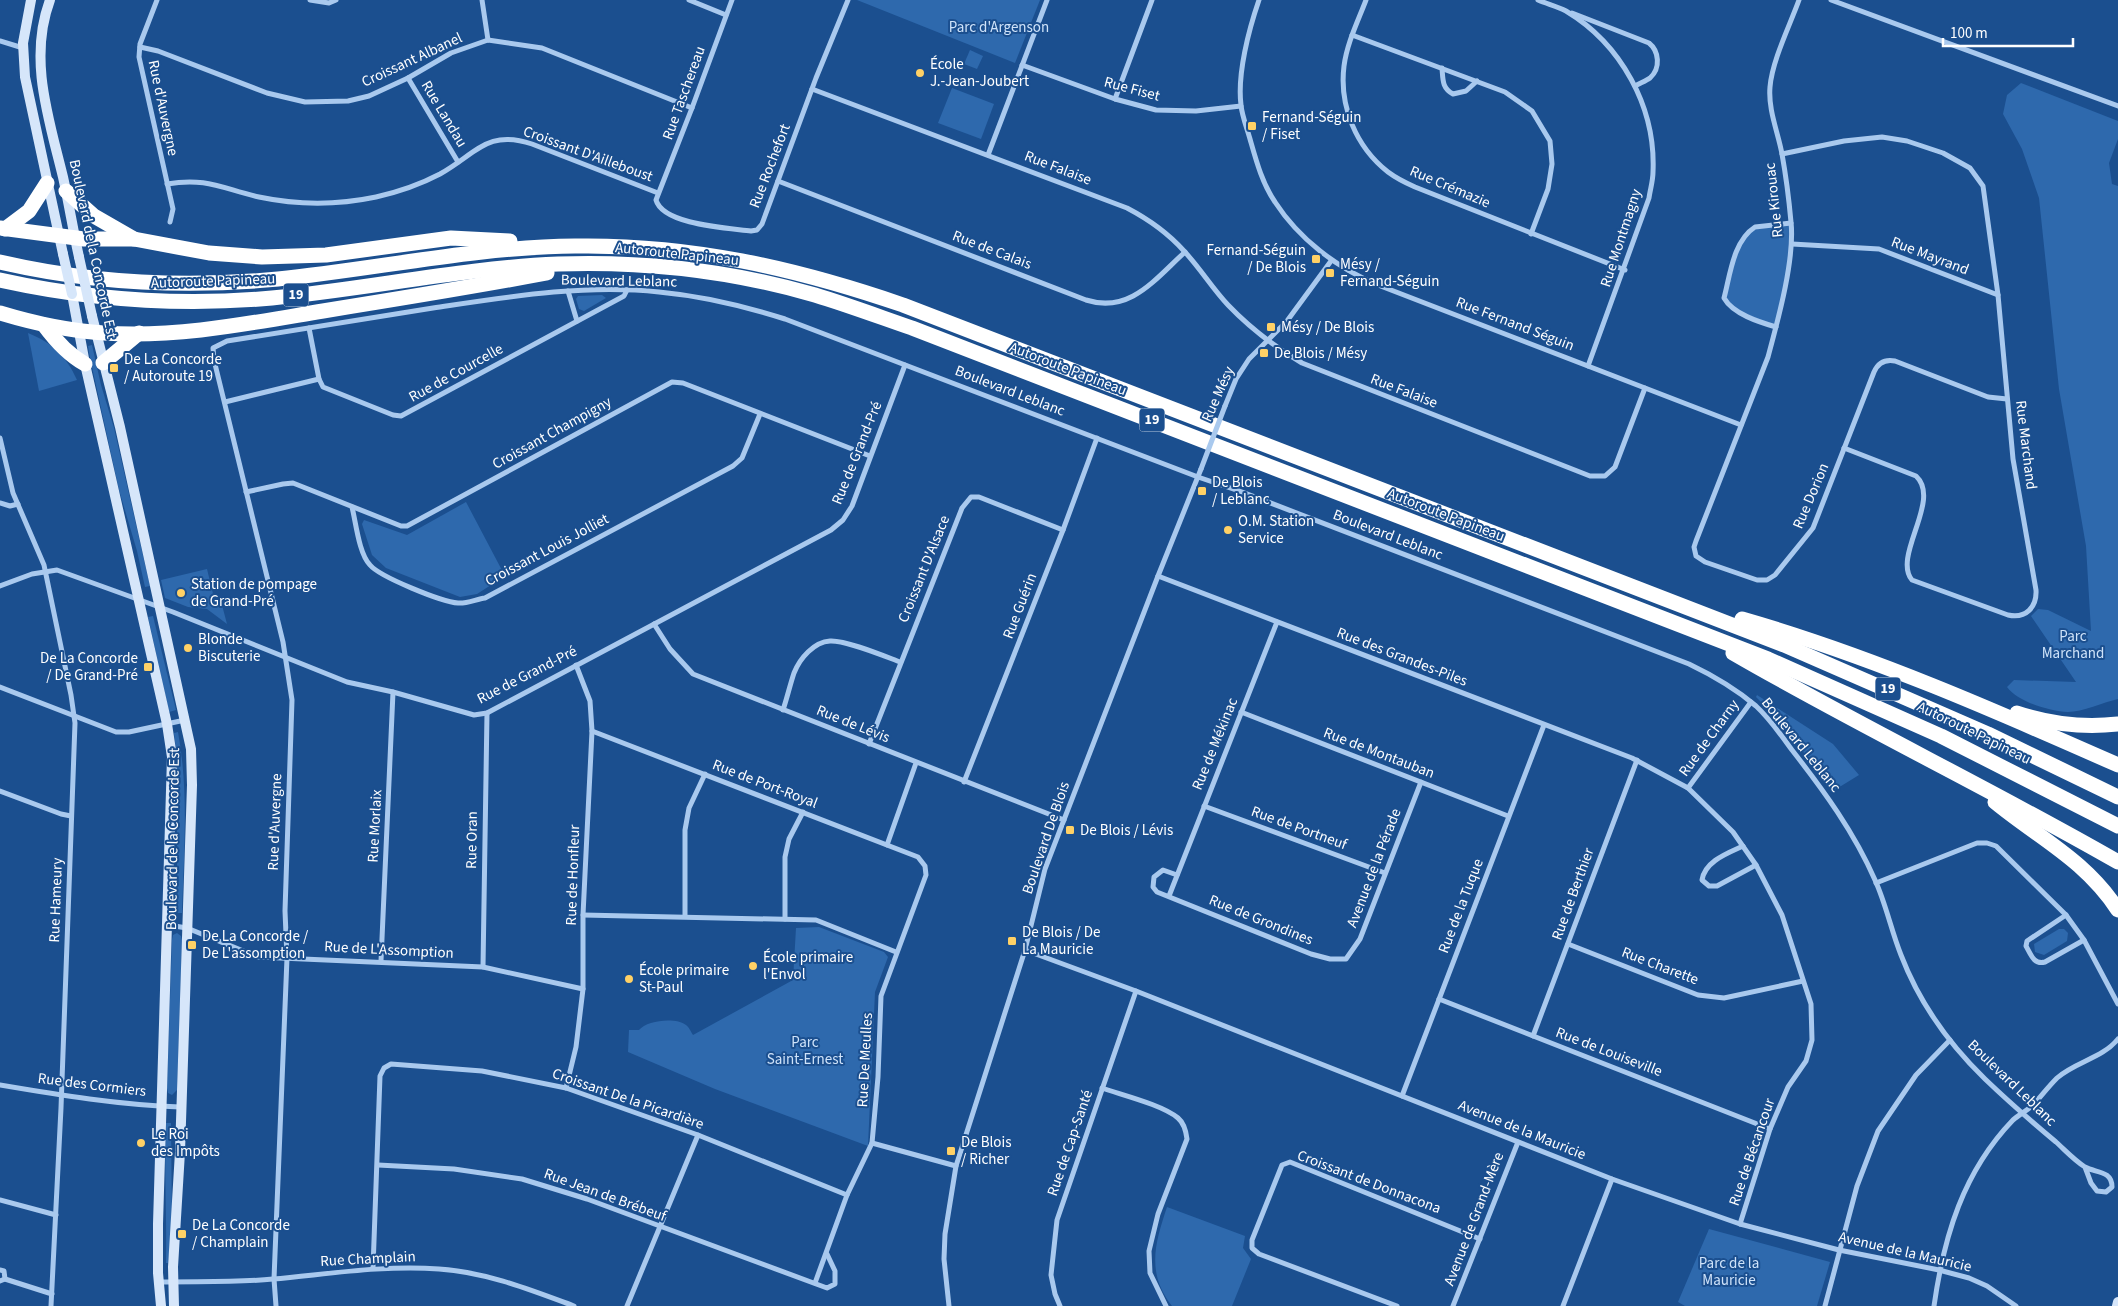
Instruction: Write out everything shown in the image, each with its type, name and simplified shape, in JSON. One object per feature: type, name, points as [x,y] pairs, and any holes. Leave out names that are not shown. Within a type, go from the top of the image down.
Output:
[{"type":"highway","points":[[2,228],[29,211],[47,183]]},
{"type":"highway","points":[[66,191],[94,216],[134,239]]},
{"type":"highway","points":[[2,228],[75,238],[134,239],[209,253],[262,258],[326,255],[452,238],[591,246]]},
{"type":"highway","name":"Autoroute Papineau","points":[[0,262],[63,274],[111,280],[202,284],[292,277],[484,252],[591,246],[646,248],[709,254],[782,268],[849,287],[945,321],[1776,641],[1988,734],[2118,797]]},
{"type":"highway","points":[[0,312],[44,324],[96,333],[192,330],[460,290],[593,264]]},
{"type":"highway","name":"Autoroute Papineau","points":[[0,280],[66,293],[104,298],[211,301],[292,296],[514,267],[593,264],[656,266],[726,275],[789,289],[853,307],[912,328],[1687,626],[1829,685],[1913,723],[2028,778],[2118,826]]},
{"type":"highway","points":[[44,324],[73,358],[85,364]]},
{"type":"highway","points":[[103,363],[139,333]]},
{"type":"highway","points":[[1653,593],[1806,637],[1982,707],[2118,765]]},
{"type":"highway","points":[[1687,626],[1801,692],[1967,779],[2118,862]]},
{"type":"highway","points":[[1982,707],[2010,710],[2049,722],[2074,725],[2118,724]]},
{"type":"highway","points":[[1967,779],[2007,812],[2045,837],[2073,859],[2096,881],[2118,910]]},
{"type":"street","name":"Boulevard de la Concorde Est","points":[[31,0],[23,48],[27,90],[76,314],[85,364],[167,724],[172,762],[162,1106],[159,1282],[161,1306]]},
{"type":"street","name":"Boulevard de la Concorde Est","points":[[50,0],[42,30],[40,65],[46,104],[92,316],[120,427],[186,720],[192,767],[173,1282],[174,1306]]},
{"type":"street","name":"Rue d'Auvergne","points":[[157,0],[140,47],[140,64],[172,209],[170,222]]},
{"type":"street","points":[[310,0],[329,3],[336,0]]},
{"type":"street","points":[[482,0],[488,40]]},
{"type":"street","points":[[689,0],[726,15]]},
{"type":"street","name":"Rue Taschereau","points":[[658,193],[732,0]]},
{"type":"street","name":"Rue Rochefort","points":[[658,193],[656,200],[659,208],[681,219],[698,224],[753,231],[760,226],[848,0]]},
{"type":"street","points":[[988,155],[1047,0]]},
{"type":"street","points":[[1115,99],[1152,0]]},
{"type":"street","name":"Rue Fernand Séguin","points":[[1259,0],[1246,52],[1241,84],[1241,106],[1258,170],[1274,201],[1291,224],[1347,271],[1378,285],[1741,425]]},
{"type":"street","name":"Rue Crémazie","points":[[1366,0],[1352,35],[1344,65],[1343,89],[1347,112],[1358,139],[1388,173],[1415,187],[1625,270]]},
{"type":"street","points":[[1538,0],[1649,43],[1656,49],[1658,55],[1654,72],[1650,78],[1635,86]]},
{"type":"street","name":"Rue Kirouac","points":[[1741,425],[1768,357],[1776,327],[1792,244],[1782,154],[1770,106],[1770,87],[1773,71],[1799,0]]},
{"type":"street","points":[[1831,0],[2118,106]]},
{"type":"street","name":"Rue Montmagny","points":[[1564,10],[1587,26],[1624,65],[1635,86],[1650,129],[1653,172],[1649,198],[1625,270],[1588,366]]},
{"type":"street","points":[[1352,35],[1504,92],[1532,111],[1550,141],[1552,164],[1548,189],[1531,234]]},
{"type":"street","name":"Croissant Albanel","points":[[140,47],[158,51],[267,93],[305,102],[348,100],[369,96],[408,78],[451,53],[488,40],[542,48],[692,108]]},
{"type":"street","points":[[0,41],[23,48]]},
{"type":"street","name":"Rue Fiset","points":[[1022,65],[1115,99],[1156,110],[1196,111],[1241,106]]},
{"type":"street","points":[[1442,68],[1443,85],[1446,90],[1453,94],[1466,91],[1477,81]]},
{"type":"street","name":"Rue Landau","points":[[408,78],[458,162]]},
{"type":"street","name":"Rue Falaise","points":[[812,89],[1126,208],[1162,230],[1185,252],[1227,304],[1268,340],[1302,364],[1595,477],[1604,476],[1615,467],[1646,388]]},
{"type":"street","name":"Rue Marchand","points":[[1782,154],[1844,141],[1882,137],[1907,141],[1943,154],[1970,168],[1983,186],[1998,295],[2013,459],[2036,590],[2034,605],[2031,609],[2021,616],[2008,615],[1912,580],[1906,568],[1925,495],[1922,482],[1916,476],[1844,448]]},
{"type":"street","name":"Croissant D'Ailleboust","points":[[167,184],[199,181],[278,200],[310,203],[340,202],[370,198],[401,190],[433,177],[487,143],[516,139],[658,193]]},
{"type":"street","name":"Rue de Calais","points":[[778,181],[1076,296],[1100,303],[1119,303],[1130,298],[1185,252]]},
{"type":"street","points":[[1776,327],[1762,323],[1728,306],[1724,298],[1739,244],[1750,230],[1791,223]]},
{"type":"street","name":"Rue Mayrand","points":[[1792,244],[1879,249],[1998,295]]},
{"type":"street","name":"Rue Mésy","points":[[1198,477],[1240,372],[1249,359],[1291,316],[1332,260]]},
{"type":"street","name":"Boulevard Leblanc","points":[[214,348],[227,341],[512,296],[568,291],[627,290],[688,295],[745,307],[811,328],[1681,661],[1714,678],[1751,702],[1773,725],[1836,809],[1858,844],[1876,883],[1911,977],[1932,1016],[1950,1040],[1985,1078],[2022,1113],[2085,1167],[2105,1173],[2112,1181],[2112,1186],[2106,1192],[2097,1191],[2091,1183],[2085,1167]]},
{"type":"street","name":"Rue de Courcelle","points":[[319,379],[321,385],[326,389],[393,415],[401,416],[624,296],[627,290]]},
{"type":"street","points":[[568,291],[577,321]]},
{"type":"street","points":[[225,402],[319,379],[309,328]]},
{"type":"street","name":"Rue d'Auvergne","points":[[214,348],[213,354],[286,658],[292,700],[286,910],[287,958],[274,1279],[276,1306]]},
{"type":"street","name":"Rue Dorion","points":[[1741,425],[1696,541],[1694,552],[1701,560],[1757,580],[1767,580],[1775,575],[1810,534],[1874,372],[1879,364],[1886,360],[1894,361],[1988,397],[2007,399]]},
{"type":"street","name":"Rue de Grand-Pré","points":[[45,571],[57,570],[139,600],[347,682],[394,692],[474,715],[487,713],[832,530],[843,520],[852,506],[904,365]]},
{"type":"street","name":"Croissant Champigny","points":[[246,492],[283,484],[293,484],[400,526],[407,526],[672,382],[683,383],[870,456]]},
{"type":"street","name":"Croissant Louis Jolliet","points":[[352,507],[363,555],[369,565],[378,572],[434,596],[459,603],[485,598],[733,466],[742,458],[760,414]]},
{"type":"street","name":"Rue Hameury","points":[[0,438],[11,486],[36,544],[45,571],[74,716],[62,1095],[51,1306]]},
{"type":"street","name":"Rue Guérin","points":[[964,782],[1097,438]]},
{"type":"street","name":"Boulevard De Blois","points":[[949,1306],[944,1259],[945,1234],[956,1166],[1025,950],[1045,869],[1198,477]]},
{"type":"street","name":"Croissant D'Alsace","points":[[869,744],[962,508],[971,497],[979,497],[1063,530]]},
{"type":"street","points":[[0,503],[10,506],[18,504]]},
{"type":"street","points":[[0,586],[45,571]]},
{"type":"street","name":"Rue des Grandes-Piles","points":[[1158,576],[1638,760]]},
{"type":"street","name":"Rue de Mékinac","points":[[1169,896],[1277,622]]},
{"type":"street","name":"Rue de Lévis","points":[[654,624],[670,649],[694,674],[1064,820]]},
{"type":"street","points":[[783,710],[794,672],[804,656],[816,646],[830,641],[841,642],[900,662]]},
{"type":"street","name":"Rue de Honfleur","points":[[566,1088],[576,1047],[583,989],[583,914],[592,732],[590,701],[576,665]]},
{"type":"street","points":[[0,687],[119,732],[186,720]]},
{"type":"street","name":"Rue Morlaix","points":[[381,961],[394,692]]},
{"type":"street","name":"Rue de Charny","points":[[1688,788],[1751,702]]},
{"type":"street","name":"Rue de Montauban","points":[[1241,712],[1508,816]]},
{"type":"street","name":"Rue Oran","points":[[482,967],[487,713]]},
{"type":"street","name":"Rue de la Tuque","points":[[1402,1096],[1544,725]]},
{"type":"street","name":"Rue de Port-Royal","points":[[592,732],[887,844],[918,857],[925,866]]},
{"type":"street","name":"Rue de Bécancour","points":[[1638,760],[1688,788],[1734,832],[1756,865],[1782,915],[1811,1004],[1812,1040],[1806,1061],[1788,1087],[1770,1129],[1740,1224]]},
{"type":"street","name":"Rue de Berthier","points":[[1533,1036],[1638,760]]},
{"type":"street","points":[[887,844],[916,763]]},
{"type":"street","points":[[685,916],[685,830],[689,808],[705,774]]},
{"type":"street","name":"Avenue de la Pérade","points":[[1346,959],[1360,939],[1421,782]]},
{"type":"street","points":[[0,791],[61,814],[72,816]]},
{"type":"street","name":"Rue de Portneuf","points":[[1204,806],[1385,873]]},
{"type":"street","points":[[785,919],[785,857],[789,839],[803,812]]},
{"type":"street","points":[[1876,883],[1973,844],[1987,843],[2001,850],[2066,915],[2084,940],[2118,1004]]},
{"type":"street","points":[[1743,846],[1712,862],[1703,873],[1702,880],[1709,886],[1717,886],[1756,865]]},
{"type":"street","name":"Rue De Meulles","points":[[815,1283],[847,1195],[872,1143],[878,1077],[881,996],[926,875],[925,866]]},
{"type":"street","points":[[1169,896],[1157,892],[1153,887],[1154,877],[1163,870],[1177,875]]},
{"type":"street","name":"Rue de Grondines","points":[[1169,896],[1311,954],[1330,959],[1346,959]]},
{"type":"street","points":[[583,914],[816,920],[896,952]]},
{"type":"street","points":[[2066,915],[2027,941],[2026,946],[2034,960],[2039,963],[2048,960],[2084,940]]},
{"type":"street","name":"Rue de L'Assomption","points":[[168,925],[187,928],[258,957],[482,967],[583,989]]},
{"type":"street","name":"Rue Charette","points":[[1568,944],[1698,995],[1724,998],[1803,981]]},
{"type":"street","name":"Avenue de la Mauricie","points":[[1025,950],[1136,991],[1612,1180],[1740,1224],[1839,1250],[1939,1270],[1987,1286],[2016,1306]]},
{"type":"street","name":"Rue de Cap-Santé","points":[[1060,1306],[1055,1294],[1051,1274],[1057,1220],[1136,991]]},
{"type":"street","name":"Rue de Louiseville","points":[[1439,999],[1770,1129]]},
{"type":"street","points":[[1934,1306],[1939,1270],[1952,1220],[1966,1185],[1996,1141],[2060,1076],[2110,1047],[2118,1039]]},
{"type":"street","points":[[1825,1306],[1857,1186],[1878,1131],[1916,1075],[1950,1040]]},
{"type":"street","name":"Croissant De la Picardière","points":[[373,1268],[380,1076],[384,1068],[391,1064],[482,1071],[566,1088],[698,1135],[847,1195]]},
{"type":"street","name":"Rue des Cormiers","points":[[0,1084],[62,1095],[180,1107]]},
{"type":"street","points":[[1102,1088],[1160,1109],[1178,1118],[1186,1130],[1187,1139],[1158,1214],[1149,1251],[1150,1273],[1166,1306]]},
{"type":"street","points":[[628,1306],[698,1135]]},
{"type":"street","name":"Avenue de Grand-Mère","points":[[1454,1306],[1518,1142]]},
{"type":"street","points":[[872,1143],[956,1166]]},
{"type":"street","name":"Croissant de Donnacona","points":[[1397,1306],[1260,1254],[1252,1248],[1252,1240],[1282,1165],[1290,1162],[1480,1239]]},
{"type":"street","name":"Rue Jean de Brébeuf","points":[[378,1165],[454,1169],[522,1179],[587,1199],[815,1283]]},
{"type":"street","points":[[1563,1306],[1612,1180]]},
{"type":"street","points":[[0,1200],[56,1215]]},
{"type":"street","points":[[815,1283],[827,1288],[835,1284],[835,1271],[827,1254]]},
{"type":"street","name":"Rue Champlain","points":[[159,1282],[274,1279],[373,1268],[440,1269],[473,1274],[515,1284],[574,1306]]},
{"type":"street","points":[[0,1270],[4,1271],[3,1280],[52,1294]]},
{"type":"street","points":[[2117,1306],[2118,1302]]},
{"type":"green space","name":"Parc d'Argenson","points":[[857,0],[1040,0],[1015,63]]},
{"type":"green space","points":[[970,50],[983,56],[977,69],[964,64]]},
{"type":"green space","name":"Parc Marchand","points":[[2021,83],[2118,121],[2118,139],[2109,163],[2112,184],[2118,186],[2118,699],[2074,712],[2043,708],[2018,697],[2007,687],[2014,680],[2076,682],[2031,616],[2038,609],[2048,610],[2091,631],[2086,546],[2059,389],[2039,198],[2022,149],[2003,114],[2007,95]]},
{"type":"green space","points":[[952,88],[994,104],[981,139],[938,123]]},
{"type":"green space","points":[[1791,223],[1792,241],[1776,327],[1728,306],[1724,298],[1739,244],[1751,230]]},
{"type":"green space","points":[[602,295],[606,298],[584,311],[579,309],[576,299],[578,296]]},
{"type":"green space","points":[[28,333],[45,341],[58,351],[77,380],[39,391]]},
{"type":"green space","points":[[92,345],[101,385],[114,428],[150,586],[145,587],[137,551],[119,490],[90,358],[88,346]]},
{"type":"green space","points":[[466,502],[505,576],[477,594],[460,597],[386,568],[372,555],[362,524],[364,520],[407,535]]},
{"type":"green space","points":[[207,569],[216,606],[222,605],[227,624],[207,609],[188,607],[165,598],[161,580]]},
{"type":"green space","points":[[153,616],[176,710],[169,712],[148,617]]},
{"type":"green space","points":[[1757,695],[1833,744],[1859,775],[1833,791],[1779,720],[1756,697]]},
{"type":"green space","points":[[178,732],[185,799],[182,913],[177,913],[177,759],[174,733]]},
{"type":"green space","name":"Parc Saint-Ernest","points":[[819,927],[884,952],[888,957],[875,992],[868,1146],[715,1089],[628,1052],[629,1030],[639,1030],[648,1024],[669,1020],[686,1025],[693,1035],[793,980],[796,928]]},
{"type":"green space","points":[[2059,929],[2064,929],[2068,933],[2067,941],[2044,955],[2035,952],[2034,944]]},
{"type":"green space","points":[[177,933],[181,936],[182,940],[177,1090],[172,1095],[168,1093],[167,1088],[172,940],[173,935]]},
{"type":"green space","points":[[166,1123],[171,1123],[172,1224],[168,1263],[166,1263]]},
{"type":"green space","points":[[1167,1207],[1245,1236],[1243,1248],[1251,1259],[1232,1306],[1172,1306],[1164,1294],[1156,1270],[1155,1258],[1156,1245]]},
{"type":"green space","name":"Parc de la Mauricie","points":[[1709,1229],[1830,1262],[1817,1306],[1685,1306],[1678,1302]]},
{"type":"place","name":"École J.-Jean-Joubert","points":[[920,73]]},
{"type":"place","name":"Fernand-Séguin / Fiset","points":[[1252,126]]},
{"type":"place","name":"Fernand-Séguin / De Blois","points":[[1316,259]]},
{"type":"place","name":"Mésy / Fernand-Séguin","points":[[1330,273]]},
{"type":"place","name":"Mésy / De Blois","points":[[1271,327]]},
{"type":"place","name":"De Blois / Mésy","points":[[1264,353]]},
{"type":"place","name":"De La Concorde / Autoroute 19","points":[[114,368]]},
{"type":"place","name":"De Blois / Leblanc","points":[[1202,491]]},
{"type":"place","name":"O.M. Station Service","points":[[1228,530]]},
{"type":"place","name":"Station de pompage de Grand-Pré","points":[[181,593]]},
{"type":"place","name":"Blonde Biscuterie","points":[[188,648]]},
{"type":"place","name":"De La Concorde / De Grand-Pré","points":[[148,667]]},
{"type":"place","name":"De Blois / Lévis","points":[[1070,830]]},
{"type":"place","name":"De Blois / De La Mauricie","points":[[1012,941]]},
{"type":"place","name":"De La Concorde / De L'assomption","points":[[192,945]]},
{"type":"place","name":"École primaire l'Envol","points":[[753,966]]},
{"type":"place","name":"École primaire St-Paul","points":[[629,979]]},
{"type":"place","name":"Le Roi des Impôts","points":[[141,1143]]},
{"type":"place","name":"De Blois / Richer","points":[[951,1151]]},
{"type":"place","name":"De La Concorde / Champlain","points":[[182,1234]]}]
